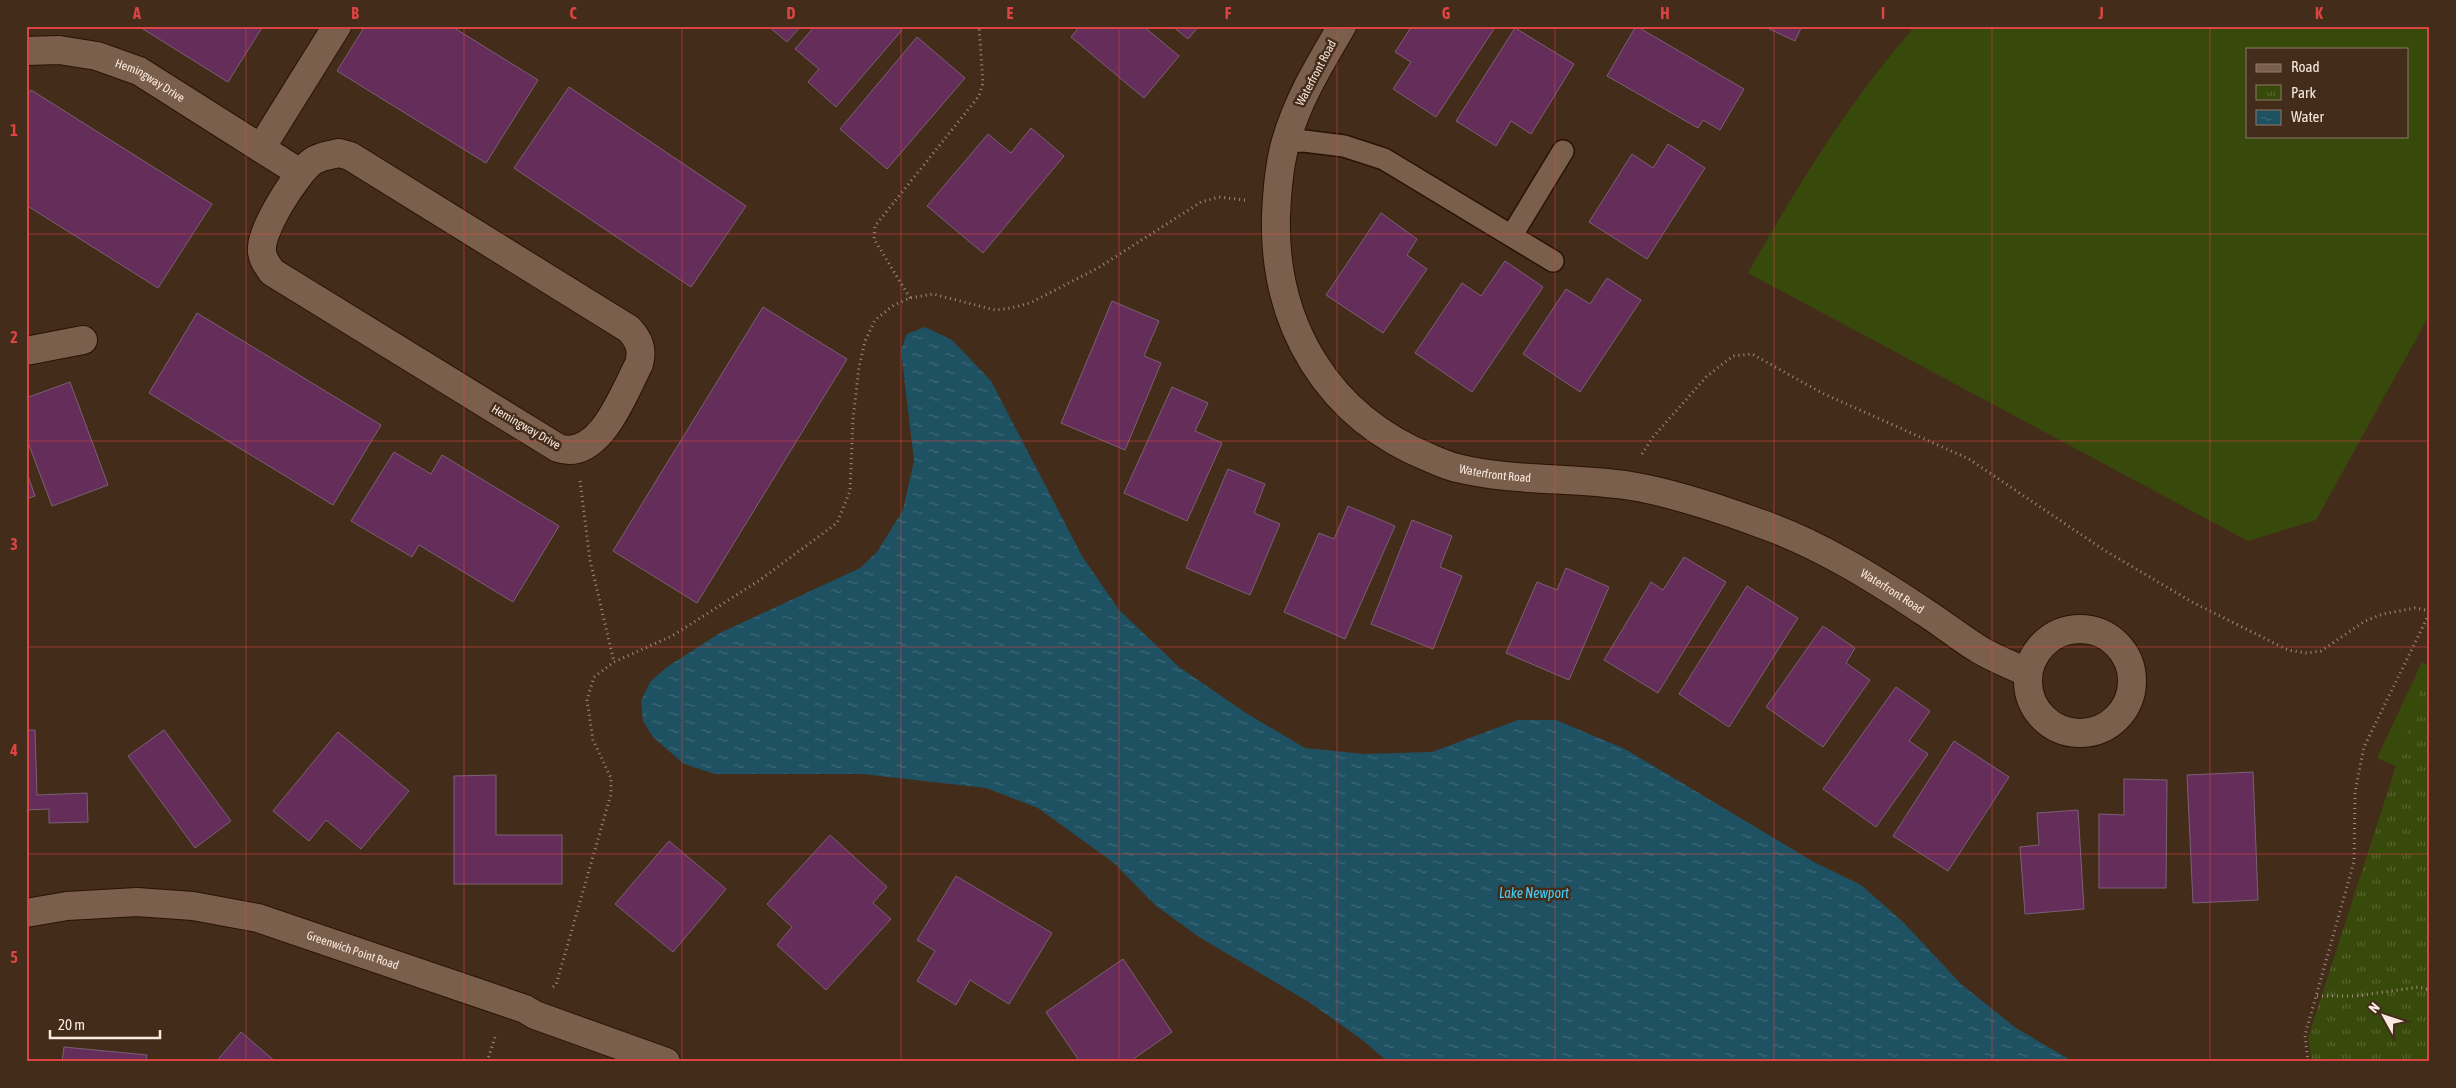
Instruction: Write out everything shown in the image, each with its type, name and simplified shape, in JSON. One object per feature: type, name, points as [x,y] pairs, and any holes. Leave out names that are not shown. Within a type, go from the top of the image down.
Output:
[{"type":"street","points":[[261,148],[337,26]]},
{"type":"street","name":"Waterfront Road","points":[[1342,26],[1302,95],[1286,142],[1277,188],[1275,239],[1283,293],[1298,336],[1321,377],[1354,412],[1389,439],[1411,451],[1455,468],[1504,477],[1631,486],[1681,498],[1761,523],[1830,554],[1919,608],[1981,650],[2028,672]]},
{"type":"street","name":"Hemingway Drive","points":[[26,51],[59,50],[97,56],[139,71],[300,173]]},
{"type":"street","name":"Hemingway Drive","points":[[339,153],[350,156],[630,329],[640,344],[642,354],[639,364],[603,430],[593,442],[575,449],[566,450],[558,448],[272,272],[263,258],[261,250],[264,236],[300,173],[312,161],[339,153]]},
{"type":"street","points":[[26,351],[83,340]]},
{"type":"street","name":"Greenwich Point Road","points":[[26,913],[67,906],[137,902],[193,906],[258,918],[525,1009],[535,1015],[666,1062]]},
{"type":"lane","points":[[1286,142],[1344,146],[1384,159],[1553,261]]},
{"type":"lane","points":[[1512,235],[1563,151]]},
{"type":"path","points":[[910,298],[874,239],[875,226],[979,96],[983,83],[979,26]]},
{"type":"path","points":[[556,986],[611,794],[611,778],[593,740],[587,700],[594,677],[614,662],[672,636],[760,580],[837,522],[850,491],[853,419],[864,341],[875,320],[894,305],[910,298],[933,294],[995,310],[1030,303],[1098,268],[1200,202],[1219,196],[1276,204]]},
{"type":"path","points":[[1631,486],[1634,466],[1653,438],[1707,376],[1732,356],[1752,354],[1822,393],[1969,459],[2104,550],[2192,602],[2288,650],[2307,653],[2321,651],[2365,621],[2383,614],[2415,608],[2430,611],[2364,747],[2355,792],[2354,862],[2305,1035],[2308,1062]]},
{"type":"path","points":[[575,449],[590,560],[614,662]]},
{"type":"path","points":[[2317,996],[2357,996],[2418,987],[2430,990]]},
{"type":"green space","points":[[1915,26],[2430,26],[2430,314],[2316,520],[2248,541],[1748,273],[1785,208],[1825,145],[1868,84]]},
{"type":"green space","points":[[2430,661],[2430,1062],[2312,1062],[2308,1038]]},
{"type":"green space","points":[[2422,662],[2430,666],[2430,782],[2377,758]]},
{"type":"water","name":"Lake Newport","points":[[925,327],[952,340],[991,381],[1082,556],[1119,610],[1179,667],[1246,713],[1305,748],[1364,754],[1432,752],[1518,720],[1556,720],[1625,749],[1814,862],[1861,885],[1902,921],[1961,984],[2016,1028],[2074,1062],[1388,1062],[1361,1039],[1309,1002],[1199,937],[1155,905],[1114,863],[1038,808],[986,788],[862,774],[715,774],[684,764],[653,737],[643,721],[641,701],[650,682],[667,667],[720,633],[860,568],[877,552],[903,510],[914,461],[901,350],[907,334]]},
{"type":"building","points":[[145,26],[263,26],[228,82],[143,29]]},
{"type":"building","points":[[365,26],[451,26],[538,80],[486,163],[337,71]]},
{"type":"building","points":[[768,26],[801,26],[787,42]]},
{"type":"building","points":[[815,26],[898,26],[902,30],[836,107],[808,82],[819,69],[795,49]]},
{"type":"building","points":[[1080,26],[1143,26],[1179,56],[1144,98],[1071,37]]},
{"type":"building","points":[[1172,26],[1199,26],[1188,39]]},
{"type":"building","points":[[1412,26],[1496,26],[1436,117],[1393,89],[1411,62],[1395,52]]},
{"type":"building","points":[[1636,26],[1744,89],[1720,130],[1703,120],[1698,128],[1607,76]]},
{"type":"building","points":[[1763,26],[1802,26],[1795,41]]},
{"type":"building","points":[[1515,28],[1574,64],[1531,134],[1511,121],[1496,146],[1456,121]]},
{"type":"building","points":[[917,37],[965,78],[887,169],[840,129]]},
{"type":"building","points":[[569,87],[746,206],[691,287],[514,168]]},
{"type":"building","points":[[31,90],[212,204],[158,288],[26,205],[26,97]]},
{"type":"building","points":[[1031,128],[1064,156],[983,253],[927,206],[988,134],[1011,153]]},
{"type":"building","points":[[1668,144],[1705,168],[1647,259],[1589,222],[1632,154],[1653,168]]},
{"type":"building","points":[[1381,213],[1417,239],[1407,255],[1427,269],[1383,333],[1326,295]]},
{"type":"building","points":[[1505,261],[1543,287],[1472,392],[1415,353],[1462,283],[1481,296]]},
{"type":"building","points":[[1607,278],[1641,300],[1580,392],[1523,354],[1566,289],[1590,304]]},
{"type":"building","points":[[1112,301],[1159,321],[1144,356],[1161,363],[1125,450],[1061,423]]},
{"type":"building","points":[[763,307],[847,359],[697,603],[613,551]]},
{"type":"building","points":[[197,313],[381,425],[333,505],[149,393]]},
{"type":"building","points":[[70,382],[108,485],[52,506],[26,437],[26,398]]},
{"type":"building","points":[[1172,387],[1208,403],[1195,431],[1222,443],[1187,521],[1124,493]]},
{"type":"building","points":[[394,452],[431,474],[442,455],[559,526],[513,602],[419,545],[412,557],[351,521]]},
{"type":"building","points":[[1228,469],[1265,484],[1254,513],[1280,524],[1250,595],[1186,568]]},
{"type":"building","points":[[26,470],[35,496],[26,499]]},
{"type":"building","points":[[1348,506],[1395,526],[1345,639],[1284,612],[1319,533],[1334,539]]},
{"type":"building","points":[[1412,520],[1452,536],[1440,567],[1462,576],[1433,649],[1371,624]]},
{"type":"building","points":[[1684,557],[1726,582],[1658,693],[1604,660],[1651,582],[1663,590]]},
{"type":"building","points":[[1566,568],[1609,587],[1569,680],[1506,653],[1537,582],[1557,590]]},
{"type":"building","points":[[1747,586],[1798,618],[1729,727],[1679,694]]},
{"type":"building","points":[[1823,626],[1855,648],[1846,663],[1870,680],[1823,747],[1766,707]]},
{"type":"building","points":[[1896,687],[1930,711],[1909,741],[1928,754],[1876,827],[1823,789]]},
{"type":"building","points":[[26,730],[35,730],[37,795],[87,793],[88,822],[49,823],[49,809],[26,810]]},
{"type":"building","points":[[164,730],[231,821],[195,848],[128,756]]},
{"type":"building","points":[[338,732],[409,791],[361,849],[326,820],[309,841],[273,811]]},
{"type":"building","points":[[1954,741],[2009,777],[1948,871],[1893,836]]},
{"type":"building","points":[[2253,772],[2258,900],[2193,903],[2187,775]]},
{"type":"building","points":[[496,775],[496,835],[562,835],[562,884],[454,884],[454,776]]},
{"type":"building","points":[[2124,779],[2167,780],[2166,888],[2099,888],[2099,814],[2124,815]]},
{"type":"building","points":[[2078,810],[2084,909],[2025,914],[2020,847],[2039,845],[2037,813]]},
{"type":"building","points":[[830,835],[887,887],[873,903],[891,919],[826,990],[777,945],[792,927],[767,904]]},
{"type":"building","points":[[669,841],[726,889],[673,952],[615,904]]},
{"type":"building","points":[[956,876],[1052,933],[1009,1004],[970,980],[956,1005],[917,981],[935,951],[917,940]]},
{"type":"building","points":[[1123,959],[1172,1032],[1129,1062],[1080,1062],[1046,1012]]},
{"type":"building","points":[[241,1032],[276,1062],[216,1062]]},
{"type":"building","points":[[64,1047],[147,1055],[146,1062],[62,1062]]}]
